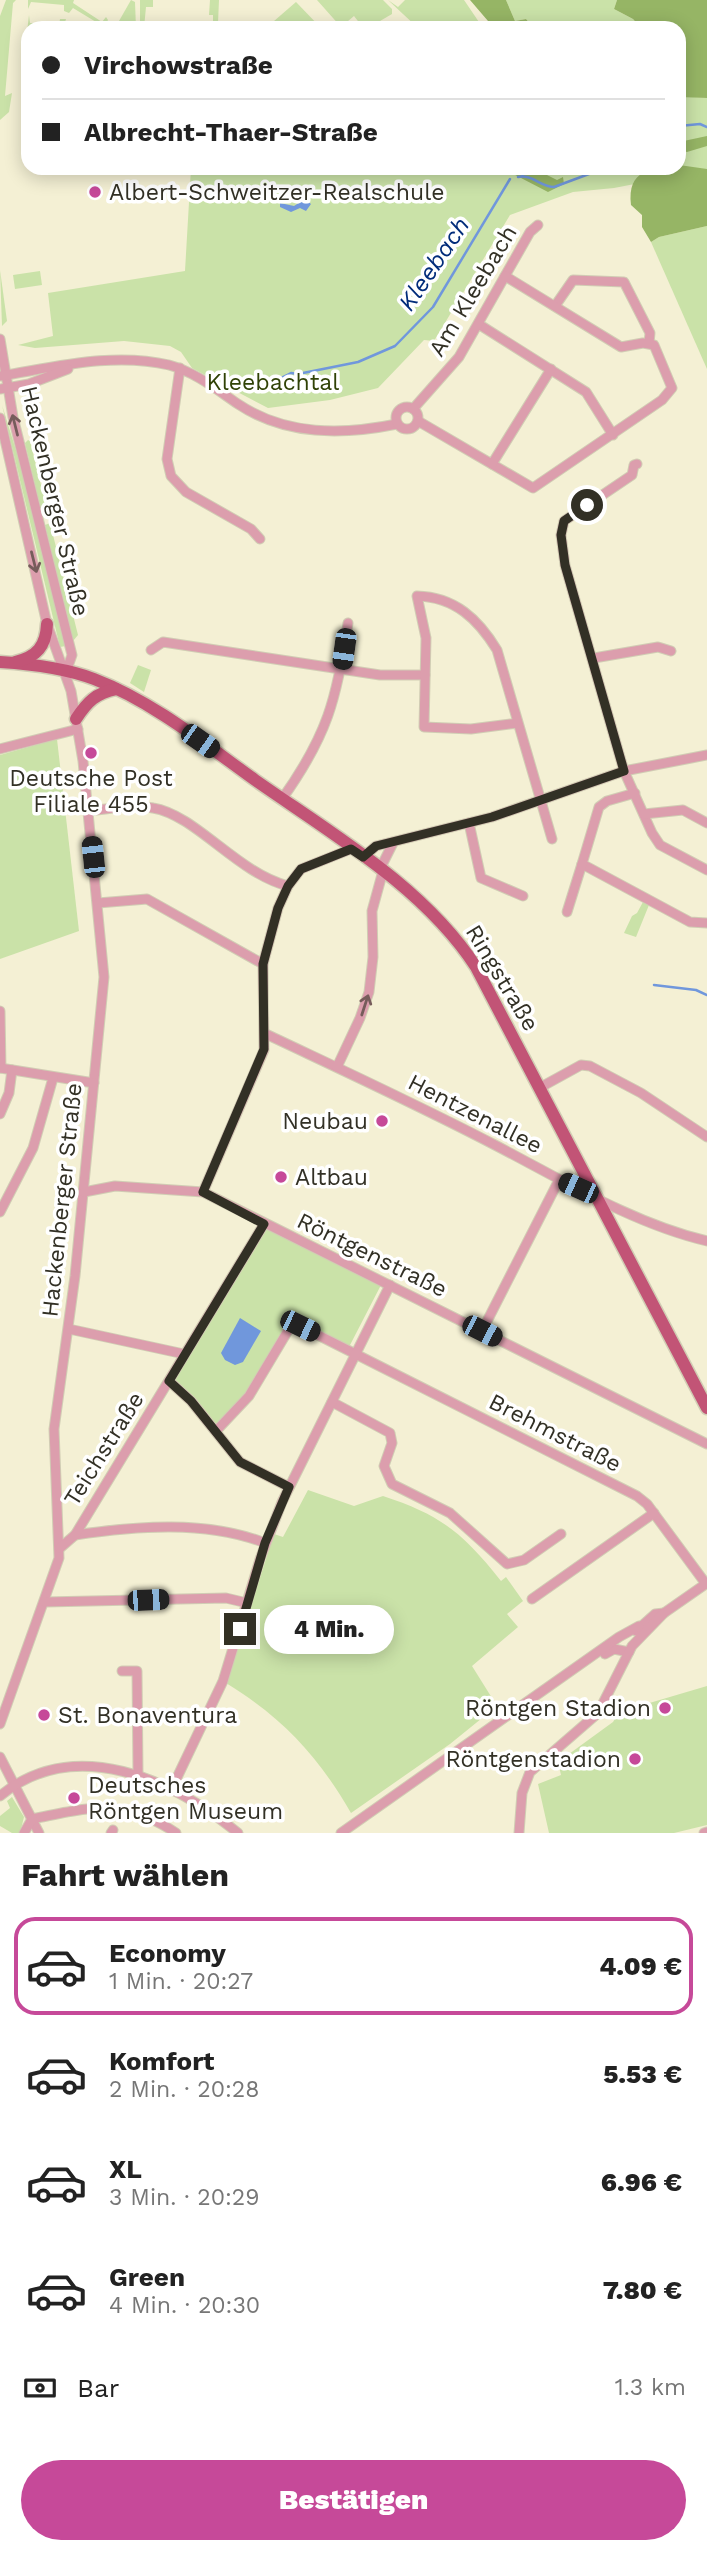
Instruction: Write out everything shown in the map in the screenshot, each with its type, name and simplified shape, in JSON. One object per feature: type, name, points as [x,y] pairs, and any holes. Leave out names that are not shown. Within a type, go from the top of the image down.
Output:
[{"type":"main road","points":[[6,662],[27,659],[41,648],[47,638],[47,624]]},
{"type":"main road","name":"Ringstraße","points":[[6,662],[66,671],[116,689],[178,726],[382,870],[426,906],[455,938],[476,967],[707,1408]]},
{"type":"main road","points":[[77,724],[90,699],[101,692],[116,689]]},
{"type":"street","name":"Am Kleebach","points":[[413,410],[459,357],[480,325],[530,232],[538,225]]},
{"type":"street","points":[[397,424],[396,416],[401,409],[413,410],[418,421],[533,488],[662,400],[672,388],[657,348],[649,343],[621,347],[505,276]]},
{"type":"street","points":[[555,306],[573,280],[624,282],[650,333],[649,343]]},
{"type":"street","points":[[480,325],[589,395],[593,408],[613,435]]},
{"type":"street","name":"Hackenberger Straße","points":[[0,339],[4,388],[72,655],[66,671]]},
{"type":"street","points":[[3,375],[86,363],[135,360],[180,368],[256,415],[285,426],[318,431],[397,424],[407,429],[414,427],[418,421]]},
{"type":"street","points":[[4,388],[29,384],[86,363]]},
{"type":"street","points":[[180,368],[167,459],[169,472],[186,492],[251,530],[260,539]]},
{"type":"street","points":[[492,464],[551,369]]},
{"type":"street","name":"Hackenberger Straße","points":[[0,418],[47,624],[66,671],[77,724],[89,811],[104,976],[69,1329],[54,1429],[60,1548],[45,1602],[0,1724]]},
{"type":"street","points":[[637,464],[634,465],[632,475],[567,519],[562,526],[565,565],[594,658],[624,771],[644,814],[659,844],[707,870]]},
{"type":"street","points":[[518,723],[471,729],[424,727],[426,638],[417,596],[435,598],[455,605],[484,629],[504,667],[538,801],[552,839]]},
{"type":"street","points":[[282,799],[322,735],[333,706],[348,623]]},
{"type":"street","points":[[151,650],[163,642],[380,675],[425,676]]},
{"type":"street","points":[[594,658],[658,647],[671,651]]},
{"type":"street","points":[[0,749],[77,724]]},
{"type":"street","points":[[363,857],[376,846],[469,823],[624,771],[707,755]]},
{"type":"street","points":[[567,912],[599,807],[607,801],[635,793]]},
{"type":"street","points":[[89,811],[143,807],[164,811],[243,866],[288,886]]},
{"type":"street","points":[[644,814],[683,810],[707,823]]},
{"type":"street","points":[[469,823],[481,878],[523,896]]},
{"type":"street","points":[[337,1067],[369,992],[373,957],[372,911],[382,870],[394,842]]},
{"type":"street","points":[[203,1192],[264,1049],[263,964],[269,934],[288,886],[307,865],[351,849]]},
{"type":"street","points":[[582,864],[690,922],[707,923]]},
{"type":"street","points":[[98,902],[148,900],[263,964]]},
{"type":"street","points":[[0,1011],[0,1068],[94,1083]]},
{"type":"street","name":"Hentzenallee","points":[[265,1034],[337,1067],[559,1180],[654,1223],[705,1241]]},
{"type":"street","points":[[541,1087],[581,1065],[590,1066],[641,1093],[707,1137]]},
{"type":"street","points":[[0,1114],[9,1093],[12,1070]]},
{"type":"street","points":[[0,1212],[33,1148],[53,1078]]},
{"type":"street","points":[[482,1331],[559,1180]]},
{"type":"street","name":"Röntgenstraße","points":[[83,1192],[115,1186],[203,1192],[707,1444]]},
{"type":"street","name":"Teichstraße","points":[[60,1548],[75,1535],[264,1224]]},
{"type":"street","points":[[705,1241],[707,1250]]},
{"type":"street","points":[[172,1788],[223,1681],[265,1543],[289,1487],[390,1285]]},
{"type":"street","name":"Brehmstraße","points":[[216,1431],[241,1407],[294,1325],[637,1496],[654,1513],[706,1584]]},
{"type":"street","points":[[69,1329],[184,1354]]},
{"type":"street","points":[[169,1381],[191,1401],[240,1462],[289,1487]]},
{"type":"street","points":[[332,1402],[390,1433],[392,1443],[384,1466],[391,1484],[450,1513],[507,1564],[524,1560],[561,1534]]},
{"type":"street","points":[[532,1599],[654,1513]]},
{"type":"street","points":[[75,1535],[132,1527],[178,1528],[241,1534],[265,1543]]},
{"type":"street","points":[[519,1833],[520,1802],[527,1777],[543,1759],[585,1727],[597,1713],[631,1649],[664,1613],[706,1584]]},
{"type":"street","points":[[45,1602],[226,1598],[247,1603]]},
{"type":"street","points":[[341,1833],[618,1638],[655,1614],[664,1613]]},
{"type":"street","points":[[631,1649],[632,1639],[639,1626]]},
{"type":"street","points":[[618,1638],[631,1649]]},
{"type":"street","points":[[598,1654],[614,1649],[631,1649]]},
{"type":"street","points":[[122,1671],[137,1671],[138,1773]]},
{"type":"street","points":[[0,1757],[39,1833]]},
{"type":"street","points":[[0,1796],[14,1785],[45,1773],[74,1767],[110,1768],[138,1773],[172,1788],[238,1833]]},
{"type":"street","points":[[24,1833],[32,1819],[87,1807],[136,1811],[163,1829],[176,1833]]},
{"type":"green space","points":[[6,0],[16,0],[13,3],[5,96],[12,93],[9,112],[0,120],[0,16]]},
{"type":"green space","points":[[28,0],[74,0],[73,3],[100,21],[94,21],[73,8],[69,13],[64,11],[64,5],[31,2],[28,9]]},
{"type":"green space","points":[[131,0],[135,2],[136,21],[119,21]]},
{"type":"green space","points":[[140,0],[153,0],[153,7],[146,7],[145,21],[140,21]]},
{"type":"green space","points":[[210,0],[219,0],[218,21],[213,21],[213,15],[209,15]]},
{"type":"green space","points":[[317,0],[383,0],[392,9],[392,14],[380,21],[358,21],[354,16],[348,21],[336,21]]},
{"type":"green space","points":[[388,0],[398,7],[405,0],[464,0],[478,21],[410,21]]},
{"type":"green space","points":[[470,0],[506,0],[515,21],[488,21]]},
{"type":"green space","points":[[506,0],[617,0],[614,9],[635,21],[526,19],[515,21]]},
{"type":"green space","points":[[617,0],[707,0],[707,98],[686,97],[686,21],[635,21],[614,9]]},
{"type":"green space","points":[[296,2],[314,21],[274,21]]},
{"type":"green space","points":[[686,96],[707,98],[707,170],[686,174]]},
{"type":"green space","points":[[707,136],[707,146],[686,152],[686,140]]},
{"type":"green space","points":[[686,166],[707,169],[707,226],[659,237],[651,242],[642,227],[642,215],[631,205],[631,193],[637,177],[686,175]]},
{"type":"green space","name":"Kleebachtal","points":[[191,175],[681,175],[614,188],[573,192],[510,215],[434,341],[424,340],[378,388],[330,400],[268,408],[192,368],[181,352],[170,346],[124,341],[35,348],[18,345],[53,336],[48,293],[185,271]]},
{"type":"green space","points":[[515,175],[547,175],[557,180],[563,177],[564,184],[548,192]]},
{"type":"green space","points":[[707,226],[707,369],[651,242],[659,237]]},
{"type":"green space","points":[[0,270],[7,321],[2,326]]},
{"type":"green space","points":[[40,271],[42,285],[15,289],[13,275]]},
{"type":"green space","points":[[2,405],[24,476],[66,646],[60,647]]},
{"type":"green space","points":[[28,440],[48,513],[42,514],[25,443]]},
{"type":"green space","points":[[50,523],[78,635],[73,641],[45,525]]},
{"type":"green space","points":[[138,665],[151,670],[144,692],[130,683]]},
{"type":"green space","points":[[57,739],[79,931],[0,959],[0,755]]},
{"type":"green space","points":[[643,902],[649,905],[636,937],[624,933],[632,916]]},
{"type":"green space","points":[[265,1228],[381,1285],[349,1347],[300,1321],[288,1325],[247,1394],[216,1426],[174,1379]]},
{"type":"green space","points":[[308,1490],[354,1506],[383,1496],[421,1511],[462,1538],[501,1581],[506,1577],[523,1601],[507,1614],[518,1627],[472,1666],[497,1706],[450,1744],[351,1813],[326,1774],[298,1740],[265,1710],[226,1683],[274,1534],[283,1537]]},
{"type":"green space","name":"Röntgenstadion","points":[[707,1686],[707,1825],[674,1833],[549,1833],[538,1784],[561,1775],[558,1762],[613,1722],[619,1712]]},
{"type":"green space","points":[[12,1797],[24,1817],[20,1833],[12,1833],[0,1826],[0,1816],[10,1808],[7,1801]]},
{"type":"water","points":[[305,199],[311,204],[306,211],[300,208],[291,212],[280,207],[280,203],[294,206]]},
{"type":"water","points":[[240,1318],[261,1331],[243,1362],[235,1365],[225,1360],[221,1353]]},
{"type":"waterway","name":"Kleebach","points":[[686,125],[700,124],[707,127]]},
{"type":"waterway","name":"Kleebach","points":[[518,177],[528,177],[554,187],[586,175]]},
{"type":"waterway","name":"Kleebach","points":[[253,385],[277,380],[291,373],[298,374],[358,362],[395,346],[433,307],[510,179]]},
{"type":"waterway","points":[[654,985],[696,990],[707,995]]},
{"type":"place","name":"Albert-Schweitzer-Realschule","points":[[95,192]]},
{"type":"place","name":"Deutsche Post Filiale 455","points":[[91,753]]},
{"type":"place","name":"Neubau","points":[[382,1121]]},
{"type":"place","name":"Altbau","points":[[281,1177]]},
{"type":"place","name":"Röntgen Stadion","points":[[665,1708]]},
{"type":"place","name":"St. Bonaventura","points":[[44,1715]]},
{"type":"place","name":"Röntgenstadion","points":[[635,1759]]},
{"type":"place","name":"Deutsches Röntgen Museum","points":[[74,1798]]},
{"type":"route","points":[[240,1629],[265,1543],[289,1487],[240,1462],[191,1401],[169,1381],[264,1224],[203,1192],[264,1049],[263,964],[269,934],[288,886],[307,865],[351,849],[363,857],[376,846],[492,817],[624,771],[594,658],[565,565],[562,526],[564,521],[587,505]]}]
